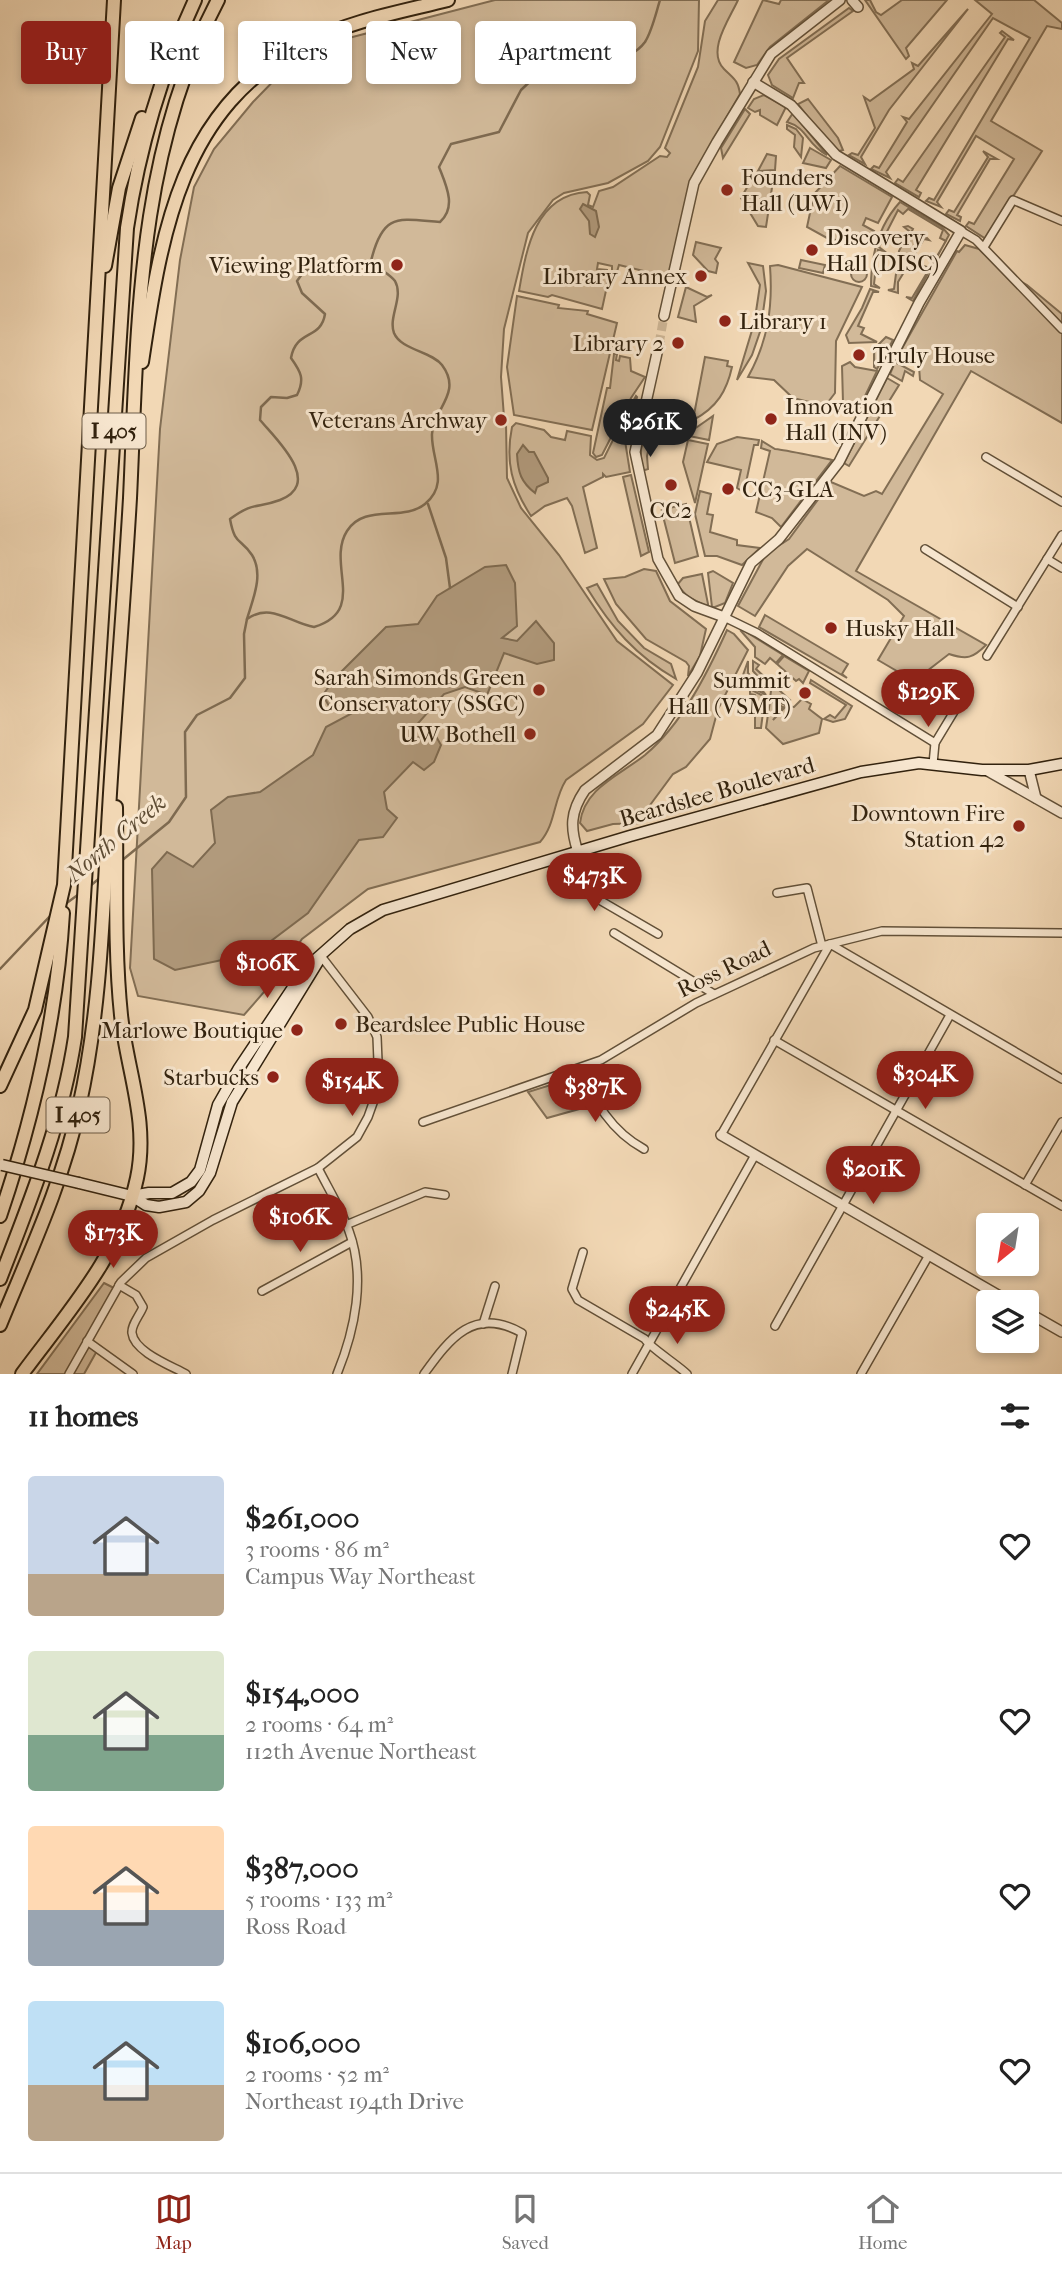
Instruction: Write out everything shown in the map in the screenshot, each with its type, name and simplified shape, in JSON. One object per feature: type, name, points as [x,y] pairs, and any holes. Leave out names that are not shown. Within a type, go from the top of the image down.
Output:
[{"type":"highway","points":[[0,1216],[36,1093],[51,1020],[63,888],[114,0]]},
{"type":"highway","name":"I 405","points":[[0,1279],[47,1159],[63,1105],[75,1037],[119,250],[127,189],[147,103],[187,0]]},
{"type":"highway","name":"I 405","points":[[84,872],[127,228],[134,183],[154,103],[195,0]]},
{"type":"highway","name":"I 405","points":[[103,857],[138,241],[160,126],[188,49],[211,0]]},
{"type":"highway","name":"I 405","points":[[0,1308],[59,1158],[78,1087],[91,1001],[100,895],[115,702],[134,382],[148,217],[156,169],[186,69],[218,0]]},
{"type":"highway","points":[[134,382],[142,366],[163,245],[181,178],[194,152],[231,100],[279,58],[307,43],[344,27],[448,0]]},
{"type":"highway","points":[[97,311],[119,188],[147,103]]},
{"type":"highway","points":[[22,1374],[98,1273],[132,1196],[141,1133],[139,1102],[122,1019],[115,702]]},
{"type":"highway","name":"I 405","points":[[0,1325],[68,1149],[79,1111],[94,1024],[100,895]]},
{"type":"highway","name":"I 405","points":[[0,1262],[43,1154],[57,1099],[73,1003],[82,909]]},
{"type":"highway","points":[[0,1086],[35,1010],[58,930]]},
{"type":"main road","name":"Beardslee Boulevard","points":[[132,1196],[149,1193],[172,1194],[191,1182],[200,1170],[218,1105],[237,1071],[306,968],[350,929],[400,903],[861,772],[903,764],[1029,770],[1062,764]]},
{"type":"main road","name":"Beardslee Boulevard","points":[[132,1196],[146,1205],[159,1208],[186,1202],[199,1191],[210,1173],[232,1102],[321,956]]},
{"type":"main road","points":[[1,1165],[132,1196]]},
{"type":"street","points":[[664,316],[694,183],[753,82],[780,45],[841,0]]},
{"type":"street","points":[[753,82],[791,105],[830,151],[984,247],[1062,329]]},
{"type":"street","points":[[984,247],[1013,200],[1062,222]]},
{"type":"street","points":[[658,934],[596,898],[571,831],[576,802],[585,790],[657,735],[697,673],[751,563],[782,536],[839,462],[919,303],[961,231]]},
{"type":"street","points":[[659,344],[635,452],[658,559],[670,585],[683,600],[757,633],[935,743]]},
{"type":"street","points":[[986,457],[1062,502]]},
{"type":"street","points":[[987,656],[1062,535]]},
{"type":"street","points":[[925,549],[1018,607]]},
{"type":"street","points":[[1047,559],[1062,568]]},
{"type":"street","points":[[933,764],[935,743],[958,705]]},
{"type":"street","points":[[986,770],[1062,813]]},
{"type":"street","points":[[1029,770],[1036,798]]},
{"type":"street","points":[[777,893],[807,888],[826,945],[1062,1079]]},
{"type":"street","name":"Ross Road","points":[[423,1122],[580,1069],[613,1054],[713,994],[826,945],[882,931],[1062,933]]},
{"type":"street","points":[[614,933],[713,994]]},
{"type":"street","points":[[826,945],[721,1135],[989,1290]]},
{"type":"street","points":[[69,1374],[119,1285],[146,1258],[213,1220],[318,1168],[357,1137],[376,1098],[380,1068],[377,1037],[368,1017],[321,956]]},
{"type":"street","points":[[775,1326],[950,1015]]},
{"type":"street","points":[[774,1040],[1062,1206]]},
{"type":"street","points":[[580,1069],[596,1103],[621,1136],[644,1149]]},
{"type":"street","points":[[1025,1185],[1062,1122]]},
{"type":"street","points":[[632,1374],[755,1155]]},
{"type":"street","points":[[318,1168],[346,1225],[357,1267],[356,1312],[337,1374]]},
{"type":"street","points":[[346,1225],[425,1192],[445,1195]]},
{"type":"street","points":[[262,1291],[352,1242]]},
{"type":"street","points":[[583,1252],[572,1289],[578,1300],[645,1339],[648,1345],[668,1356],[687,1374]]},
{"type":"street","points":[[861,1374],[929,1255]]},
{"type":"street","points":[[119,1285],[136,1295],[143,1307],[133,1328],[135,1340],[145,1350],[186,1374]]},
{"type":"street","points":[[483,1324],[495,1286]]},
{"type":"street","points":[[1039,1319],[1062,1332]]},
{"type":"street","points":[[424,1374],[458,1332],[472,1325],[483,1324],[512,1328],[522,1333],[512,1374]]},
{"type":"street","points":[[88,1341],[133,1374]]},
{"type":"shaded area","points":[[495,0],[699,0],[698,51],[660,147],[648,161],[608,183],[564,193],[553,200],[528,233],[504,329],[501,377],[504,417],[498,420],[501,424],[506,424],[507,478],[521,508],[559,555],[617,641],[673,685],[643,724],[566,780],[549,828],[540,842],[368,889],[302,939],[271,984],[244,1015],[138,996],[130,968],[160,429],[180,260],[194,187],[214,149],[270,84],[352,84],[352,37],[366,34],[366,84],[461,84],[461,21],[414,21]]},
{"type":"shaded area","points":[[718,0],[738,0],[721,34],[717,53],[719,62],[737,83],[740,94],[692,177],[670,275],[666,279],[619,265],[616,275],[612,273],[612,266],[598,263],[597,269],[607,270],[602,309],[552,295],[548,297],[519,291],[525,259],[536,227],[555,203],[569,195],[587,192],[590,195],[588,205],[593,207],[599,191],[613,187],[660,156],[667,157],[670,153],[665,148],[698,67],[705,21]]},
{"type":"shaded area","points":[[763,0],[779,4],[781,0],[829,0],[770,47],[757,65],[746,68],[734,62]]},
{"type":"shaded area","points":[[865,0],[870,0],[876,12],[881,15],[902,0],[947,0],[906,48],[909,56],[906,59]]},
{"type":"shaded area","points":[[975,0],[1034,0],[1062,23],[1062,29],[1047,26],[991,121],[1042,151],[986,239],[966,226],[969,222],[974,224],[1014,159],[976,136],[937,202],[941,207],[926,201],[929,198],[934,200],[1030,38],[993,18],[886,172],[890,178],[871,169],[874,166],[879,168],[907,122],[903,117],[909,119],[992,14]]},
{"type":"shaded area","points":[[849,8],[853,11],[787,58],[804,83],[799,83],[793,98],[772,85],[768,75],[779,59]]},
{"type":"shaded area","points":[[968,9],[889,110],[861,157],[865,164],[849,155],[858,155],[875,128],[864,97],[870,101],[914,69],[912,63],[918,66]]},
{"type":"shaded area","points":[[1002,31],[1014,40],[1008,39],[916,190],[921,193],[919,197],[895,183],[898,179],[903,182],[1005,37],[1000,33]]},
{"type":"shaded area","points":[[764,95],[786,107],[777,125],[760,115],[760,110],[755,112],[748,108],[754,99]]},
{"type":"shaded area","points":[[808,99],[838,138],[843,150],[839,151],[824,138],[798,104]]},
{"type":"shaded area","points":[[745,109],[750,114],[723,158],[721,148]]},
{"type":"shaded area","points":[[793,113],[827,155],[799,128],[787,122]]},
{"type":"shaded area","points":[[787,125],[796,129],[803,138],[801,157],[794,147],[795,135],[787,129]]},
{"type":"shaded area","points":[[810,148],[831,160],[826,168],[803,163]]},
{"type":"shaded area","points":[[983,151],[997,159],[990,159],[957,215],[961,217],[960,221],[946,214],[949,210],[954,212],[988,157]]},
{"type":"shaded area","points":[[767,154],[776,156],[775,170],[758,171]]},
{"type":"shaded area","points":[[840,166],[892,197],[878,223],[866,218],[863,225],[874,231],[870,239],[847,235],[845,242],[827,238],[807,227],[814,194]]},
{"type":"shaded area","points":[[760,172],[770,172],[773,181],[766,227],[758,226],[741,198],[753,177]]},
{"type":"shaded area","points":[[900,202],[942,227],[949,235],[946,241],[940,238],[943,230],[908,209],[903,214],[898,210],[879,247],[884,251],[878,250],[874,284],[880,288],[871,286],[878,241],[887,220]]},
{"type":"shaded area","points":[[583,204],[596,211],[599,227],[595,237],[590,234],[589,221],[580,209]]},
{"type":"shaded area","points":[[904,227],[913,229],[910,235],[920,240],[924,235],[929,240],[924,239],[898,282],[898,293],[888,290],[894,289],[899,251],[909,231]]},
{"type":"shaded area","points":[[696,242],[721,248],[715,259],[718,263],[716,273],[708,271],[693,255]]},
{"type":"shaded area","points":[[965,245],[979,249],[998,268],[1027,285],[1062,314],[1062,423],[971,371],[856,571],[986,645],[969,657],[949,654],[914,681],[878,660],[904,616],[888,600],[807,549],[788,566],[755,616],[738,606],[766,554],[789,539],[831,482],[864,496],[876,491],[882,494],[943,394],[920,380],[919,366],[900,352],[957,251]]},
{"type":"shaded area","points":[[943,247],[913,301],[906,297],[912,298],[928,271],[924,266],[930,268]]},
{"type":"shaded area","points":[[801,260],[825,265],[823,273],[799,268]]},
{"type":"shaded area","points":[[748,263],[763,266],[766,291],[761,327],[754,325],[760,285]]},
{"type":"shaded area","points":[[778,265],[862,287],[836,341],[835,393],[825,406],[793,398],[774,380],[748,377],[768,323],[770,266]]},
{"type":"shaded area","points":[[856,266],[862,266],[867,274],[865,280],[856,282],[851,277],[851,271]]},
{"type":"shaded area","points":[[686,287],[707,297],[712,295],[694,306],[696,322],[678,317]]},
{"type":"shaded area","points":[[870,289],[879,292],[873,292],[858,326],[864,328],[861,334],[877,342],[849,343],[846,335]]},
{"type":"shaded area","points":[[517,296],[559,305],[558,308],[588,311],[587,314],[617,323],[592,430],[514,415],[507,367]]},
{"type":"shaded area","points":[[753,327],[761,329],[752,355],[737,380]]},
{"type":"shaded area","points":[[886,337],[893,340],[877,369],[874,367],[874,349]]},
{"type":"shaded area","points":[[614,354],[617,354],[616,360],[619,361],[620,356],[630,358],[631,371],[645,377],[631,398],[602,455],[596,457],[593,453],[607,388],[610,388]]},
{"type":"shaded area","points":[[705,357],[728,361],[727,366],[732,367],[720,398],[709,410],[693,420]]},
{"type":"shaded area","points":[[850,362],[855,367],[877,371],[856,415],[843,402],[842,366]]},
{"type":"shaded area","points":[[895,362],[914,372],[913,376],[905,371],[902,381],[890,374]]},
{"type":"shaded area","points":[[887,378],[899,385],[849,466],[844,463]]},
{"type":"shaded area","points":[[637,397],[627,440],[624,418]]},
{"type":"shaded area","points":[[653,413],[656,414],[647,456],[648,469],[642,471],[642,440]]},
{"type":"shaded area","points":[[713,416],[709,440],[689,436],[690,432]]},
{"type":"shaded area","points":[[622,422],[630,472],[606,477],[603,474],[603,477],[583,487],[597,548],[585,553],[572,506],[567,498],[545,506],[531,516],[524,505],[510,463],[512,427],[516,423],[544,430],[551,437],[565,440],[567,431],[591,436],[590,455],[597,460],[604,458]]},
{"type":"shaded area","points":[[737,437],[759,440],[758,445],[754,445],[744,492],[737,488],[741,470],[707,462],[717,444]]},
{"type":"shaded area","points":[[688,440],[708,444],[695,503],[683,462]]},
{"type":"shaded area","points":[[762,441],[775,449],[832,460],[781,527],[772,518],[756,512],[770,451],[761,448]]},
{"type":"shaded area","points":[[523,445],[529,452],[534,452],[548,478],[548,482],[537,487],[535,493],[526,485],[519,472],[517,454]]},
{"type":"shaded area","points":[[631,475],[649,552],[641,556],[623,477]]},
{"type":"shaded area","points":[[700,491],[711,494],[707,514],[713,515],[710,532],[737,540],[737,545],[760,548],[742,565],[717,556],[705,556],[695,514]]},
{"type":"shaded area","points":[[686,504],[698,556],[675,563],[663,516],[668,515],[667,511],[661,510]]},
{"type":"shaded area","points":[[506,565],[515,583],[517,626],[502,638],[517,641],[536,621],[554,643],[554,660],[537,664],[504,653],[487,695],[465,687],[444,694],[412,730],[417,738],[434,733],[441,745],[434,762],[424,770],[413,762],[384,792],[387,809],[397,818],[383,837],[359,840],[308,913],[255,953],[175,970],[154,959],[152,869],[167,852],[193,867],[215,843],[211,810],[228,797],[260,792],[313,755],[326,727],[360,709],[354,701],[331,710],[323,695],[334,679],[386,627],[418,624],[437,596],[485,567]]},
{"type":"shaded area","points":[[644,569],[656,571],[670,601],[706,629],[700,656],[688,676],[689,666],[686,662],[646,639],[616,604],[604,579],[625,577]]},
{"type":"shaded area","points":[[713,571],[733,583],[725,603],[715,607],[712,607],[708,573]]},
{"type":"shaded area","points":[[702,574],[708,607],[688,597],[677,585],[683,578]]},
{"type":"shaded area","points":[[597,584],[618,621],[644,648],[671,664],[676,679],[649,661],[615,628],[587,588]]},
{"type":"shaded area","points":[[765,615],[848,664],[842,674],[847,678],[759,627]]},
{"type":"shaded area","points":[[727,630],[748,650],[718,709],[710,739],[686,767],[673,774],[642,816],[643,823],[613,824],[587,831],[580,823],[588,800],[605,783],[645,755],[671,729],[702,681]]},
{"type":"shaded area","points":[[741,631],[783,655],[776,663],[770,658],[765,664],[755,657],[755,647]]},
{"type":"shaded area","points":[[784,656],[809,671],[803,683],[799,679],[796,681],[777,664]]},
{"type":"shaded area","points":[[748,661],[748,673],[766,695],[753,688],[738,689]]},
{"type":"shaded area","points":[[753,661],[759,665],[756,669],[790,700],[785,705],[770,698],[771,691],[753,671]]},
{"type":"shaded area","points":[[811,680],[852,706],[845,719],[833,722],[824,719],[830,715],[835,718],[846,705],[810,683]]},
{"type":"shaded area","points":[[750,689],[765,697],[761,728],[755,728],[755,695],[750,694]]},
{"type":"shaded area","points":[[802,699],[811,704],[809,709],[822,719],[819,733],[783,744],[766,728],[770,701],[783,707],[773,720],[786,706],[794,707]]},
{"type":"shaded area","points":[[573,1078],[581,1082],[590,1106],[547,1118],[528,1092]]},
{"type":"shaded area","points":[[104,1283],[116,1289],[88,1341],[98,1349],[84,1374],[37,1374]]},
{"type":"waterway","name":"North Creek","points":[[120,862],[169,822],[186,797],[185,732],[197,715],[230,698],[245,678],[244,634],[247,619],[256,614],[272,613],[314,627],[330,620],[339,610],[343,598],[341,558],[347,531],[363,518],[416,509],[425,504],[436,488],[438,471],[432,434],[448,393],[448,375],[437,360],[409,347],[394,333],[397,287],[393,278],[371,261],[381,234],[387,226],[403,220],[440,222],[449,203],[439,167],[451,144],[499,132],[521,90],[541,71],[597,66],[625,58],[636,51],[647,38],[660,0]]},
{"type":"waterway","points":[[247,619],[256,587],[257,570],[252,555],[234,533],[230,519],[250,507],[280,500],[292,492],[298,483],[292,460],[260,420],[261,407],[271,397],[287,398],[297,395],[301,380],[291,358],[294,349],[303,338],[319,328],[325,314],[302,293],[297,281],[305,270],[347,272],[370,261]]},
{"type":"waterway","points":[[428,504],[446,558],[450,588]]},
{"type":"waterway","name":"North Creek","points":[[90,886],[101,877]]},
{"type":"waterway","name":"North Creek","points":[[64,905],[79,894]]},
{"type":"waterway","name":"North Creek","points":[[0,969],[51,915]]},
{"type":"tunnel","points":[[659,344],[664,316]]},
{"type":"place","name":"Founders Hall (UW1)","points":[[727,190]]},
{"type":"place","name":"Discovery Hall (DISC)","points":[[812,250]]},
{"type":"place","name":"Viewing Platform","points":[[397,265]]},
{"type":"place","name":"Library Annex","points":[[701,276]]},
{"type":"place","name":"Library 1","points":[[725,321]]},
{"type":"place","name":"Library 2","points":[[678,343]]},
{"type":"place","name":"Truly House","points":[[859,355]]},
{"type":"place","name":"Innovation Hall (INV)","points":[[771,419]]},
{"type":"place","name":"Veterans Archway","points":[[501,420]]},
{"type":"place","name":"CC2","points":[[671,485]]},
{"type":"place","name":"CC3-GLA","points":[[728,489]]},
{"type":"place","name":"Husky Hall","points":[[831,628]]},
{"type":"place","name":"Sarah Simonds Green Conservatory (SSGC)","points":[[539,690]]},
{"type":"place","name":"Summit Hall (VSMT)","points":[[805,693]]},
{"type":"place","name":"UW Bothell","points":[[530,734]]},
{"type":"place","name":"Downtown Fire Station 42","points":[[1019,826]]},
{"type":"place","name":"Beardslee Public House","points":[[341,1024]]},
{"type":"place","name":"Marlowe Boutique","points":[[297,1030]]},
{"type":"place","name":"Starbucks","points":[[273,1077]]}]
